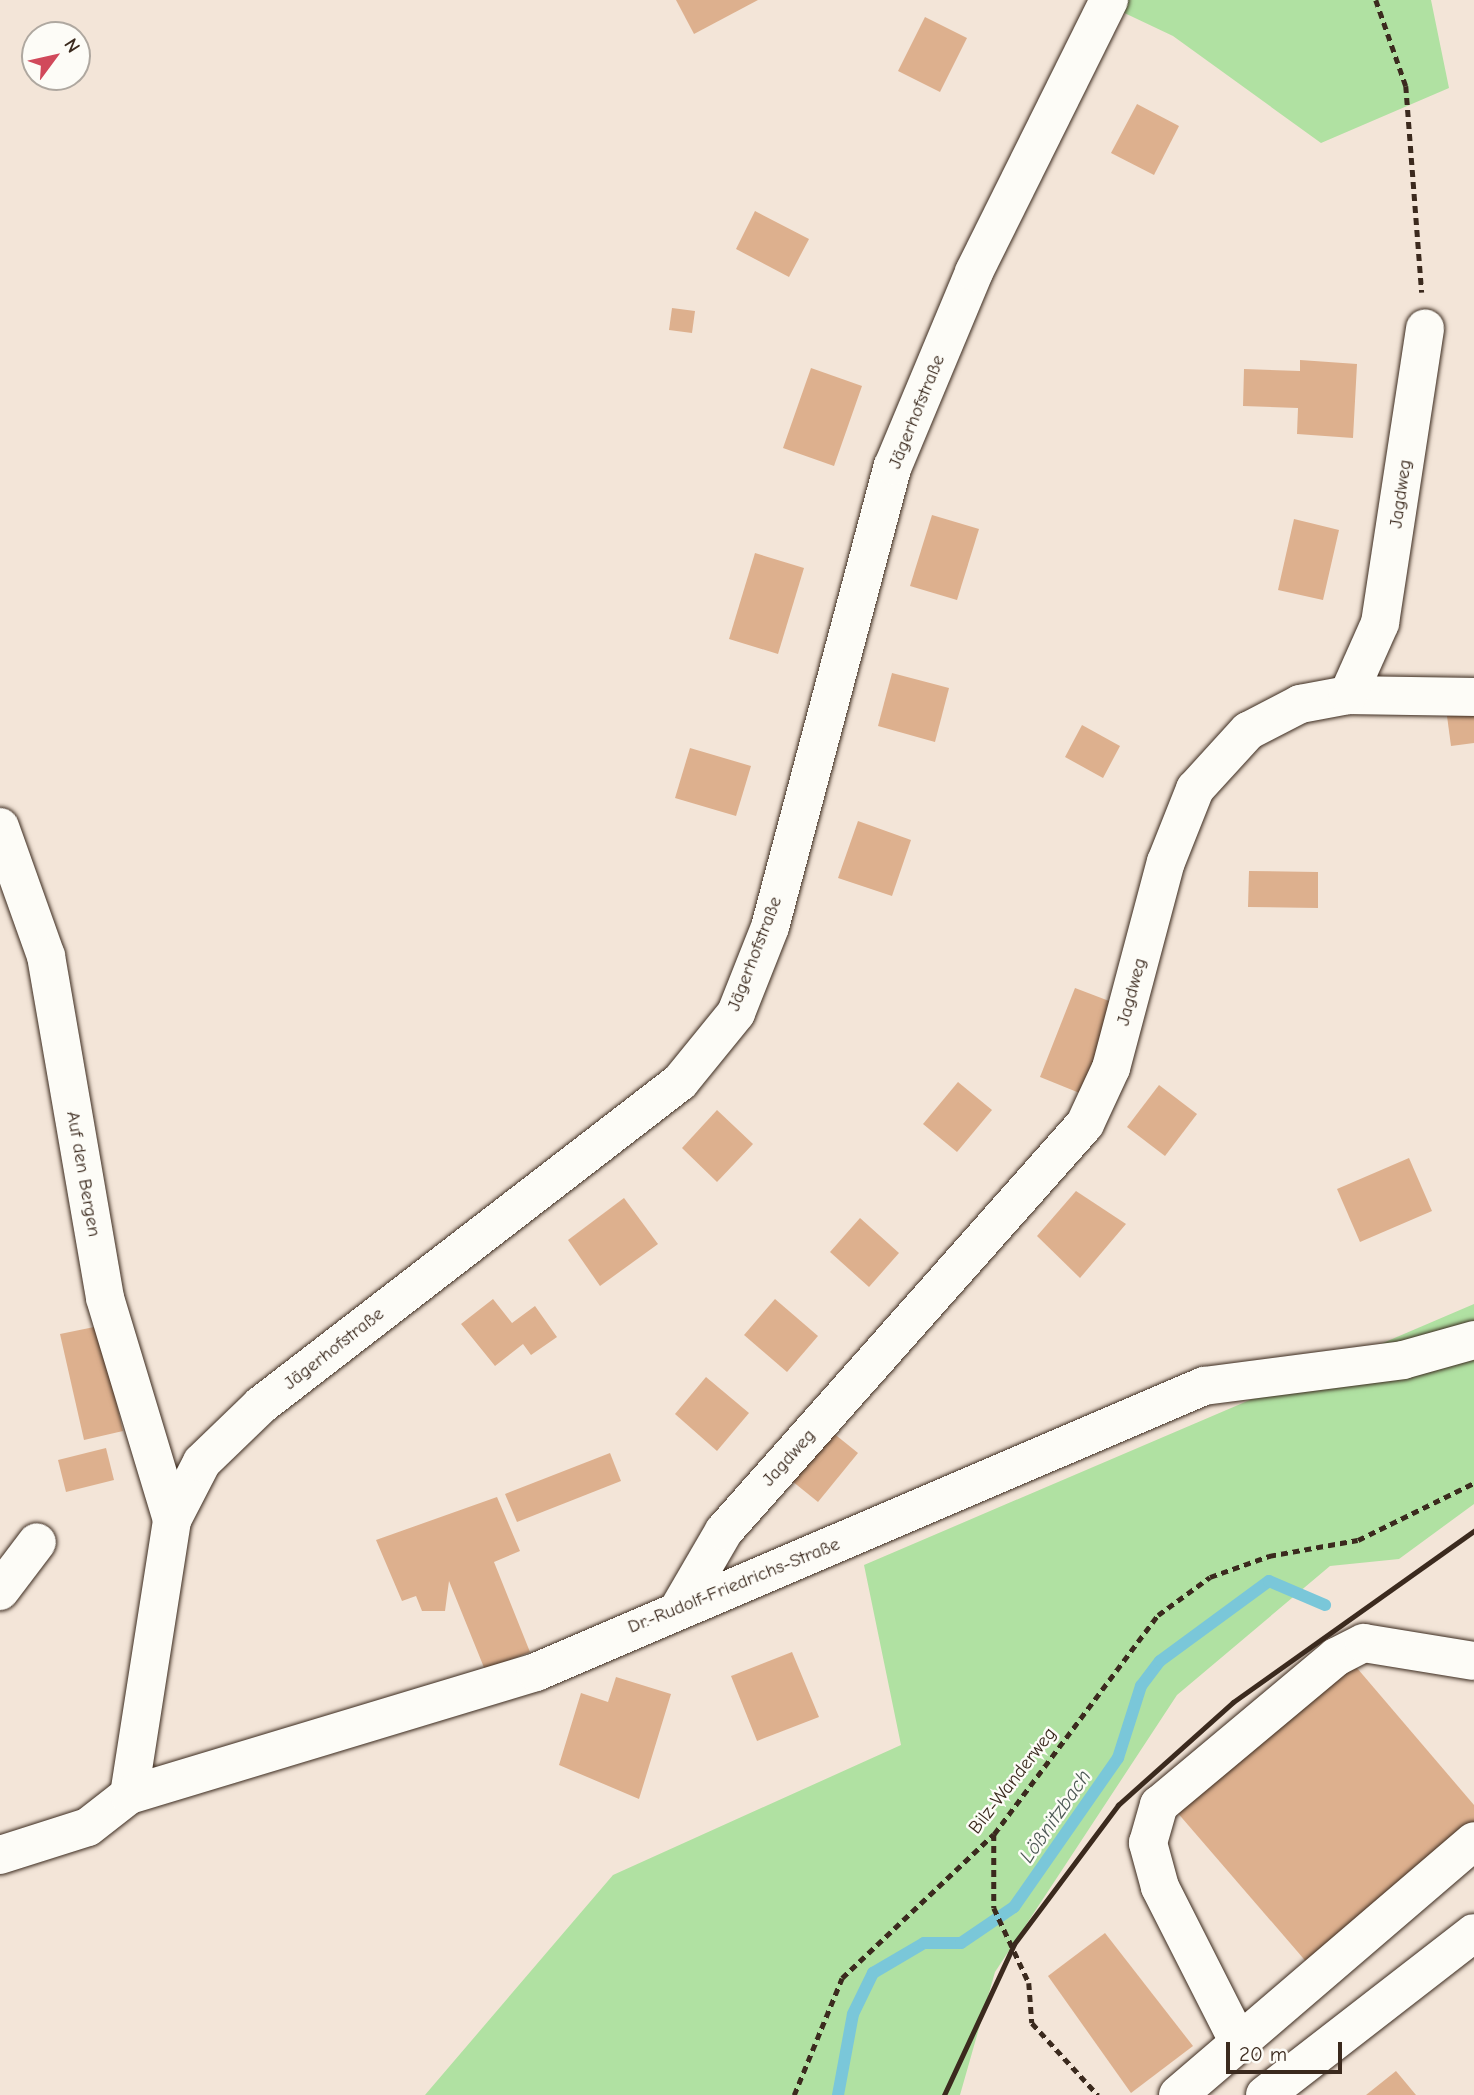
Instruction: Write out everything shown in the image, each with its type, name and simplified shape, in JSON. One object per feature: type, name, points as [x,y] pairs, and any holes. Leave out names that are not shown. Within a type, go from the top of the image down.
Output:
[{"type":"street","name":"Jägerhofstraße","points":[[129,1795],[172,1520],[202,1462],[261,1405],[680,1082],[736,1013],[769,927],[893,466],[975,272],[1109,0]]},
{"type":"street","name":"Jagdweg","points":[[678,1610],[724,1531],[1085,1124],[1111,1068],[1166,862],[1195,789],[1248,731],[1300,704],[1348,695],[1380,623],[1425,328]]},
{"type":"street","points":[[1348,695],[1474,697]]},
{"type":"street","name":"Auf den Bergen","points":[[0,827],[46,956],[105,1298],[172,1520]]},
{"type":"street","name":"Dr.-Rudolf-Friedrichs-Straße","points":[[0,1855],[88,1827],[129,1795],[536,1672],[1204,1386],[1403,1360],[1474,1340]]},
{"type":"street","points":[[0,1591],[37,1542]]},
{"type":"street","points":[[1239,2043],[1160,1887],[1148,1843],[1159,1805],[1336,1657],[1364,1643],[1474,1661]]},
{"type":"street","points":[[1178,2095],[1474,1841]]},
{"type":"street","points":[[1265,2095],[1474,1933]]},
{"type":"path","points":[[1376,0],[1406,86],[1425,328]]},
{"type":"path","name":"Bilz-Wanderweg","points":[[794,2095],[842,1978],[994,1834],[1158,1615],[1210,1577],[1269,1556],[1358,1540],[1474,1483]]},
{"type":"path","points":[[994,1834],[994,1908],[1007,1929],[1028,1983],[1032,2023],[1098,2095]]},
{"type":"green space","points":[[1097,0],[1431,0],[1449,88],[1321,143],[1173,36]]},
{"type":"green space","points":[[1474,1304],[1474,1504],[1399,1559],[1330,1566],[1177,1695],[995,1972],[960,2095],[425,2095],[613,1875],[901,1745],[864,1565]]},
{"type":"building","points":[[676,0],[758,0],[694,34]]},
{"type":"building","points":[[925,17],[967,38],[940,92],[898,71]]},
{"type":"building","points":[[1137,104],[1179,126],[1154,175],[1111,153]]},
{"type":"building","points":[[755,211],[809,239],[789,277],[736,249]]},
{"type":"building","points":[[672,308],[695,311],[692,333],[669,330]]},
{"type":"building","points":[[1300,360],[1357,364],[1353,438],[1297,434],[1298,408],[1243,406],[1244,369],[1300,371]]},
{"type":"building","points":[[811,368],[862,386],[834,466],[783,448]]},
{"type":"building","points":[[932,515],[979,529],[957,600],[910,586]]},
{"type":"building","points":[[1294,519],[1339,530],[1323,600],[1278,590]]},
{"type":"building","points":[[755,553],[804,568],[778,654],[729,639]]},
{"type":"building","points":[[892,673],[949,688],[935,742],[878,726]]},
{"type":"building","points":[[1474,712],[1474,743],[1451,746],[1447,716]]},
{"type":"building","points":[[1082,725],[1120,746],[1103,778],[1065,757]]},
{"type":"building","points":[[690,748],[751,766],[736,816],[675,798]]},
{"type":"building","points":[[858,821],[911,840],[892,896],[838,878]]},
{"type":"building","points":[[1249,871],[1318,872],[1318,908],[1248,907]]},
{"type":"building","points":[[1075,988],[1117,1004],[1082,1094],[1040,1077]]},
{"type":"building","points":[[958,1082],[992,1110],[957,1152],[923,1124]]},
{"type":"building","points":[[1159,1085],[1197,1114],[1165,1156],[1127,1127]]},
{"type":"building","points":[[717,1110],[753,1144],[717,1182],[682,1148]]},
{"type":"building","points":[[1409,1158],[1432,1211],[1360,1242],[1337,1189]]},
{"type":"building","points":[[1076,1191],[1126,1224],[1080,1278],[1037,1236]]},
{"type":"building","points":[[624,1198],[658,1244],[600,1286],[568,1240]]},
{"type":"building","points":[[860,1218],[899,1253],[869,1287],[830,1252]]},
{"type":"building","points":[[493,1299],[512,1323],[535,1306],[557,1337],[531,1355],[523,1344],[495,1366],[461,1324]]},
{"type":"building","points":[[775,1299],[818,1336],[787,1372],[744,1335]]},
{"type":"building","points":[[99,1326],[123,1431],[84,1440],[60,1334]]},
{"type":"building","points":[[706,1377],[749,1413],[717,1451],[675,1414]]},
{"type":"building","points":[[832,1432],[858,1453],[818,1502],[792,1481]]},
{"type":"building","points":[[106,1448],[114,1480],[66,1492],[58,1460]]},
{"type":"building","points":[[610,1453],[621,1481],[517,1522],[505,1494]]},
{"type":"building","points":[[497,1497],[520,1551],[494,1562],[530,1652],[485,1670],[449,1581],[445,1611],[422,1611],[416,1596],[402,1601],[376,1540]]},
{"type":"building","points":[[792,1652],[819,1717],[757,1741],[731,1676]]},
{"type":"building","points":[[1351,1661],[1474,1805],[1474,1824],[1309,1965],[1176,1811]]},
{"type":"building","points":[[616,1677],[671,1694],[639,1799],[559,1765],[581,1693],[608,1702]]},
{"type":"building","points":[[1105,1933],[1193,2046],[1131,2093],[1048,1976]]},
{"type":"building","points":[[1396,2071],[1416,2095],[1366,2095]]},
{"type":"waterway","name":"Lößnitzbach","points":[[838,2095],[853,2014],[873,1973],[924,1943],[961,1943],[1014,1907],[1118,1758],[1141,1686],[1160,1661],[1269,1581],[1325,1605]]},
{"type":"railway","points":[[944,2095],[1014,1944],[1118,1805],[1233,1702],[1474,1531]]}]
